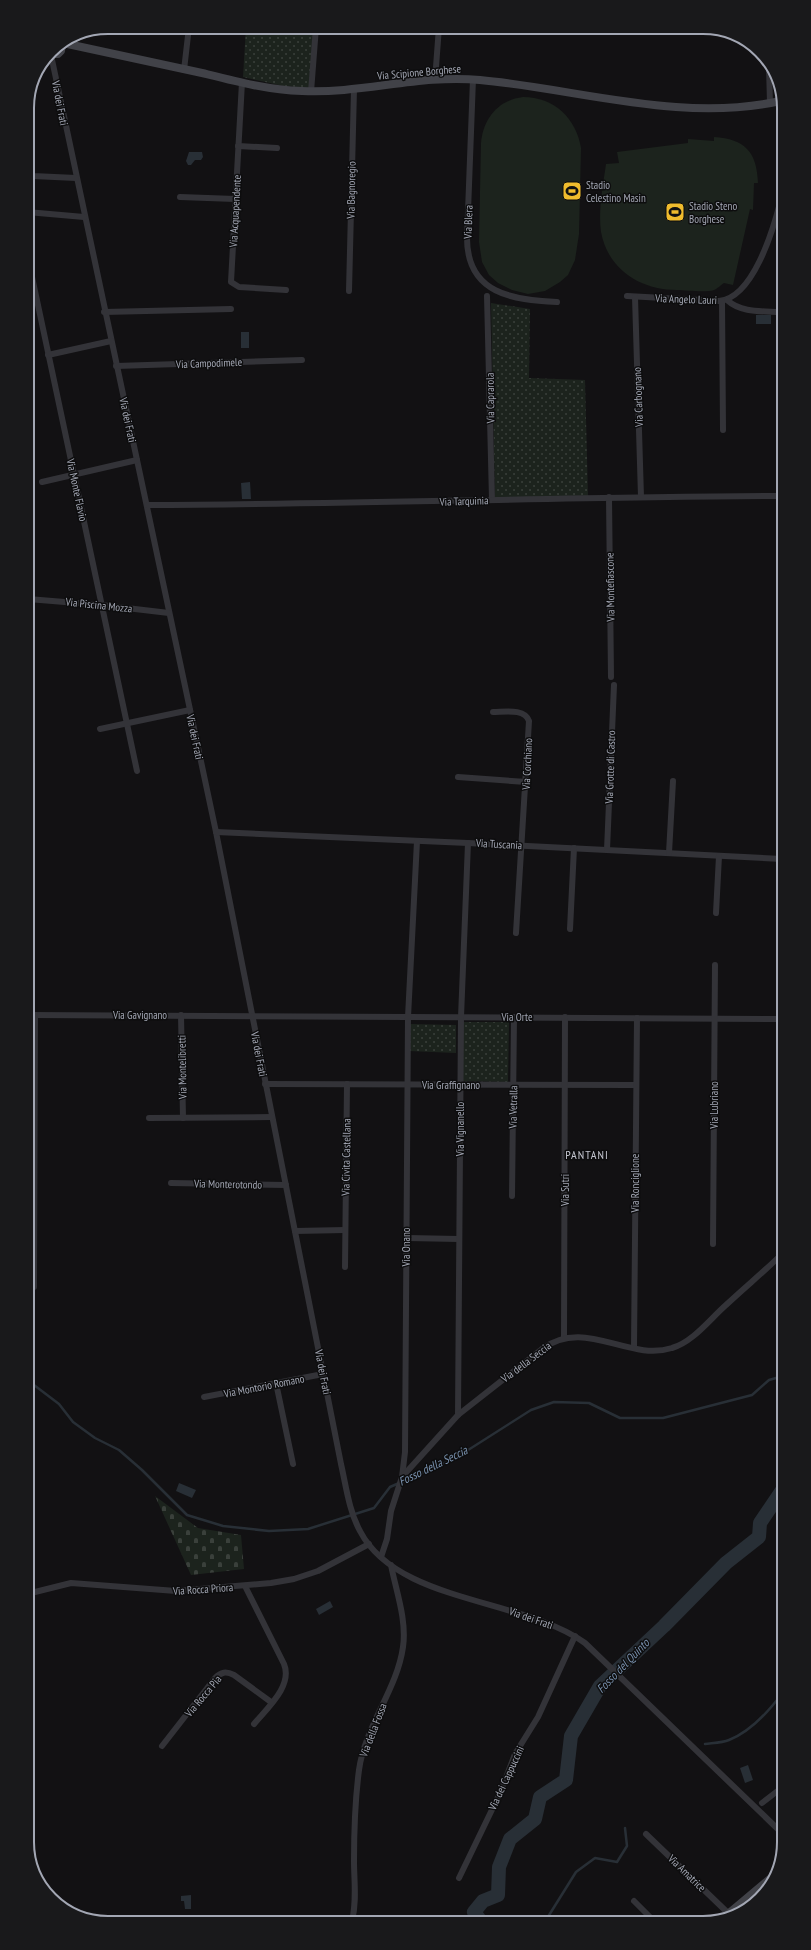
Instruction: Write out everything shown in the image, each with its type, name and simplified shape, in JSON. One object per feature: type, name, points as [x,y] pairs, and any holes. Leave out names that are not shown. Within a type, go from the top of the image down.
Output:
[{"type":"main road","name":"Via Scipione Borghese","points":[[70,45],[282,90],[311,92],[434,80],[473,79],[688,108],[721,109],[776,102]]},
{"type":"main road","points":[[737,1907],[754,1895]]},
{"type":"street","points":[[184,70],[188,34]]},
{"type":"street","points":[[311,92],[315,34]]},
{"type":"street","points":[[434,80],[438,34]]},
{"type":"street","name":"Via dei Frati","points":[[51,60],[216,832],[323,1374],[355,1520],[361,1534],[369,1544],[392,1566],[427,1584],[546,1622],[575,1636],[620,1676],[777,1828]]},
{"type":"street","points":[[769,76],[770,103]]},
{"type":"street","name":"Via Blera","points":[[473,79],[467,238],[471,264],[485,284],[504,294],[527,300],[557,302]]},
{"type":"street","name":"Via Acquapendente","points":[[242,82],[232,283],[241,287],[286,290]]},
{"type":"street","name":"Via Bagnoregio","points":[[349,292],[354,89]]},
{"type":"street","points":[[238,146],[277,148]]},
{"type":"street","points":[[34,176],[76,178]]},
{"type":"street","points":[[180,197],[235,199]]},
{"type":"street","name":"Via Angelo Lauri","points":[[627,296],[724,300],[743,287],[754,270],[768,239],[777,211]]},
{"type":"street","points":[[34,213],[84,217]]},
{"type":"street","name":"Via Monte Flavio","points":[[34,287],[137,771]]},
{"type":"street","name":"Via Caprarola","points":[[488,296],[492,500]]},
{"type":"street","name":"Via Carbognano","points":[[634,297],[641,497]]},
{"type":"street","points":[[724,300],[744,310],[777,312]]},
{"type":"street","points":[[723,430],[724,300]]},
{"type":"street","points":[[104,312],[231,309]]},
{"type":"street","points":[[48,355],[111,341]]},
{"type":"street","name":"Via Campodimele","points":[[116,366],[302,360]]},
{"type":"street","points":[[42,482],[137,460]]},
{"type":"street","name":"Via Tarquinia","points":[[147,506],[368,504],[609,497],[777,496]]},
{"type":"street","name":"Via Montefiascone","points":[[609,497],[611,677]]},
{"type":"street","name":"Via Piscina Mozza","points":[[34,599],[169,613]]},
{"type":"street","name":"Via Grotte di Castro","points":[[607,850],[614,685]]},
{"type":"street","points":[[100,729],[190,710]]},
{"type":"street","name":"Via Corchiano","points":[[493,712],[519,713],[528,718],[529,723],[516,933]]},
{"type":"street","points":[[458,777],[526,782]]},
{"type":"street","points":[[669,853],[673,781]]},
{"type":"street","name":"Via Tuscania","points":[[216,832],[777,859]]},
{"type":"street","name":"Via Onano","points":[[402,1477],[405,1452],[407,1238],[406,1084],[417,841]]},
{"type":"street","name":"Via Vignanello","points":[[458,1415],[461,1017],[468,843]]},
{"type":"street","points":[[570,929],[574,848]]},
{"type":"street","points":[[716,913],[719,856]]},
{"type":"street","name":"Via Lubriano","points":[[713,1244],[715,966]]},
{"type":"street","name":"Via Gavignano","points":[[34,1015],[252,1016]]},
{"type":"street","name":"Via Montelibretti","points":[[181,1015],[183,1118]]},
{"type":"street","name":"Via Orte","points":[[252,1016],[777,1019]]},
{"type":"street","name":"Via Vetralla","points":[[512,1196],[514,1017]]},
{"type":"street","name":"Via Sutri","points":[[564,1338],[565,1018]]},
{"type":"street","name":"Via Ronciglione","points":[[634,1348],[637,1018]]},
{"type":"street","name":"Via Graffignano","points":[[265,1084],[636,1085]]},
{"type":"street","name":"Via Civita Castellana","points":[[345,1267],[347,1084]]},
{"type":"street","points":[[149,1118],[272,1117]]},
{"type":"street","name":"Via Monterotondo","points":[[171,1183],[286,1185]]},
{"type":"street","points":[[295,1231],[346,1230]]},
{"type":"street","points":[[407,1238],[459,1239]]},
{"type":"street","name":"Via della Seccia","points":[[381,1557],[387,1539],[390,1517],[402,1477],[458,1415],[542,1349],[554,1341],[564,1338],[589,1338],[634,1348],[663,1350],[682,1344],[777,1258]]},
{"type":"street","name":"Via Montorio Romano","points":[[204,1398],[323,1374]]},
{"type":"street","points":[[276,1383],[293,1464]]},
{"type":"street","name":"Via Rocca Priora","points":[[34,1592],[71,1583],[176,1591],[275,1582],[309,1574],[332,1565],[369,1544]]},
{"type":"street","name":"Via della Fossa","points":[[353,1916],[355,1900],[354,1861],[356,1798],[360,1768],[364,1750],[398,1667],[403,1644],[402,1622],[392,1566]]},
{"type":"street","points":[[244,1586],[286,1670],[284,1683],[254,1724]]},
{"type":"street","name":"Via dei Cappuccini","points":[[459,1878],[501,1792],[514,1758],[538,1717],[575,1636]]},
{"type":"street","name":"Via Rocca Pia","points":[[162,1746],[215,1678],[221,1673],[225,1672],[234,1675],[271,1702]]},
{"type":"street","points":[[762,1803],[777,1791]]},
{"type":"street","name":"Via Amatrice","points":[[646,1834],[722,1913]]},
{"type":"street","points":[[634,1901],[649,1916]]},
{"type":"green space","points":[[246,34],[313,34],[309,88],[283,86],[243,77]]},
{"type":"green space","points":[[523,97],[544,101],[554,105],[562,111],[574,127],[581,148],[579,234],[575,260],[568,275],[560,282],[545,291],[528,294],[512,290],[498,283],[489,275],[482,262],[479,242],[482,134],[493,112],[506,102]]},
{"type":"green space","name":"Stadio Steno Borghese","points":[[714,137],[725,138],[741,144],[752,155],[757,172],[758,183],[754,183],[753,210],[750,209],[733,285],[724,283],[714,290],[701,291],[664,289],[639,282],[619,267],[611,257],[601,232],[600,207],[606,164],[619,163],[617,152],[688,143],[688,139],[714,141]]},
{"type":"green space","points":[[491,303],[530,309],[529,378],[585,380],[588,496],[495,498]]},
{"type":"green space","points":[[463,1022],[509,1022],[508,1082],[462,1081]]},
{"type":"green space","points":[[410,1024],[456,1025],[456,1053],[409,1051]]},
{"type":"green space","points":[[155,1496],[198,1528],[241,1535],[244,1569],[191,1575]]},
{"type":"shaded area","points":[[189,152],[202,152],[203,157],[201,160],[195,160],[191,165],[188,165],[186,161]]},
{"type":"shaded area","points":[[756,315],[771,315],[771,324],[756,324]]},
{"type":"shaded area","points":[[241,332],[249,332],[249,348],[241,348]]},
{"type":"shaded area","points":[[250,482],[251,499],[242,499],[241,483]]},
{"type":"shaded area","points":[[179,1483],[196,1490],[192,1498],[176,1491]]},
{"type":"shaded area","points":[[330,1601],[333,1607],[319,1615],[316,1609]]},
{"type":"shaded area","points":[[748,1765],[753,1780],[745,1783],[740,1768]]},
{"type":"shaded area","points":[[191,1895],[191,1909],[185,1909],[184,1901],[181,1901],[181,1896]]},
{"type":"waterway","name":"Fosso della Seccia","points":[[34,1385],[59,1404],[73,1422],[95,1438],[119,1450],[142,1470],[187,1515],[223,1526],[269,1531],[308,1529],[374,1508],[390,1487],[454,1459],[531,1410],[554,1402],[589,1403],[620,1418],[663,1418],[752,1395],[769,1380],[777,1378]]},
{"type":"waterway","name":"Fosso del Quinto","points":[[477,1916],[474,1912],[483,1901],[498,1895],[499,1867],[510,1839],[535,1819],[540,1797],[566,1780],[571,1736],[600,1686],[664,1626],[726,1563],[759,1537],[760,1523],[777,1498]]},
{"type":"waterway","points":[[705,1744],[726,1741],[737,1736],[753,1726],[777,1700]]},
{"type":"waterway","points":[[548,1916],[576,1872],[595,1858],[617,1862],[627,1846],[625,1828]]},
{"type":"place","name":"Stadio Celestino Masin","points":[[572,191]]},
{"type":"place","name":"Stadio Steno Borghese","points":[[675,212]]},
{"type":"district","name":"PANTANI","points":[[587,1155]]}]
